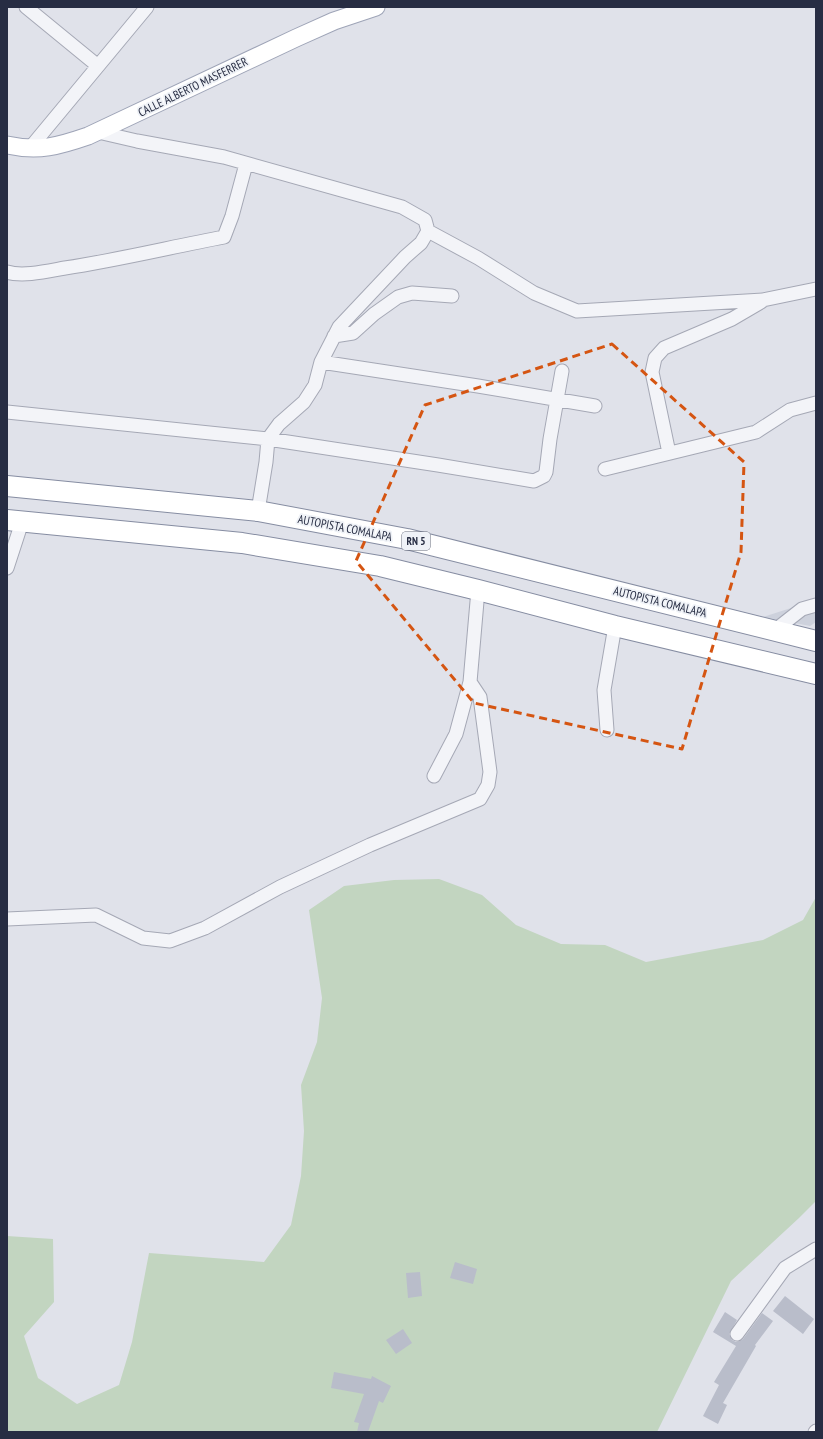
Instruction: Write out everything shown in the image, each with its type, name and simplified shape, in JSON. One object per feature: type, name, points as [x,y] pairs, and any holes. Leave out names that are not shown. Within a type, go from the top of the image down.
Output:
[{"type":"highway","name":"AUTOPISTA COMALAPA","points":[[7,486],[258,511],[407,539],[816,641]]},
{"type":"highway","points":[[15,521],[242,542],[380,566],[615,626],[816,674]]},
{"type":"main road","name":"CALLE ALBERTO MASFERRER","points":[[7,145],[30,148],[61,146],[88,136],[296,38],[334,21],[376,7]]},
{"type":"street","points":[[26,7],[98,66]]},
{"type":"street","points":[[30,148],[147,7]]},
{"type":"street","points":[[98,132],[137,141],[224,157],[402,207],[425,220],[428,231],[422,243],[405,257],[339,327],[320,362],[315,385],[304,402],[279,424],[268,439],[258,511]]},
{"type":"street","points":[[7,272],[13,274],[44,272],[88,265],[224,237],[232,216],[246,164]]},
{"type":"street","points":[[428,231],[478,258],[534,293],[577,311],[763,300],[816,289]]},
{"type":"street","points":[[334,336],[353,333],[374,314],[398,297],[412,293],[452,296]]},
{"type":"street","points":[[669,453],[652,372],[654,358],[664,348],[732,319],[763,300]]},
{"type":"street","points":[[320,362],[478,386],[595,406]]},
{"type":"street","points":[[7,412],[268,439],[534,481],[544,476],[546,472],[550,439],[562,371]]},
{"type":"street","points":[[605,469],[756,432],[790,410],[816,403]]},
{"type":"street","points":[[7,568],[15,521]]},
{"type":"street","points":[[434,776],[456,734],[470,682],[478,590]]},
{"type":"street","points":[[774,631],[802,608],[816,605]]},
{"type":"street","points":[[607,730],[604,690],[615,626]]},
{"type":"street","points":[[7,919],[96,915],[143,938],[170,941],[205,928],[280,887],[370,845],[480,799],[488,785],[490,772],[480,696],[470,682]]},
{"type":"street","points":[[737,1334],[785,1268],[816,1249]]},
{"type":"highlighted area","points":[[612,344],[744,462],[741,552],[682,749],[474,703],[356,561],[425,405]]},
{"type":"shaded area","points":[[816,600],[816,622],[810,626],[763,617]]},
{"type":"green space","points":[[439,879],[482,895],[516,925],[561,944],[605,945],[646,962],[763,940],[803,920],[816,897],[816,1201],[731,1281],[657,1432],[7,1432],[7,1236],[53,1239],[54,1302],[24,1336],[38,1378],[77,1404],[119,1385],[132,1342],[149,1253],[264,1262],[291,1225],[301,1176],[304,1131],[301,1085],[317,1042],[322,998],[309,910],[344,886],[394,880]]},
{"type":"building","points":[[455,1262],[477,1269],[473,1284],[450,1278]]},
{"type":"building","points":[[420,1272],[422,1296],[408,1298],[406,1273]]},
{"type":"building","points":[[785,1296],[814,1319],[803,1334],[773,1311]]},
{"type":"building","points":[[725,1312],[737,1320],[729,1334],[732,1340],[736,1342],[743,1339],[762,1313],[773,1321],[755,1345],[756,1346],[723,1403],[727,1405],[718,1424],[703,1416],[719,1385],[714,1382],[736,1346],[713,1332]]},
{"type":"building","points":[[403,1329],[412,1343],[396,1354],[386,1340]]},
{"type":"building","points":[[334,1372],[371,1379],[372,1376],[391,1386],[383,1403],[379,1401],[368,1432],[357,1432],[359,1423],[354,1422],[364,1394],[331,1388]]}]
